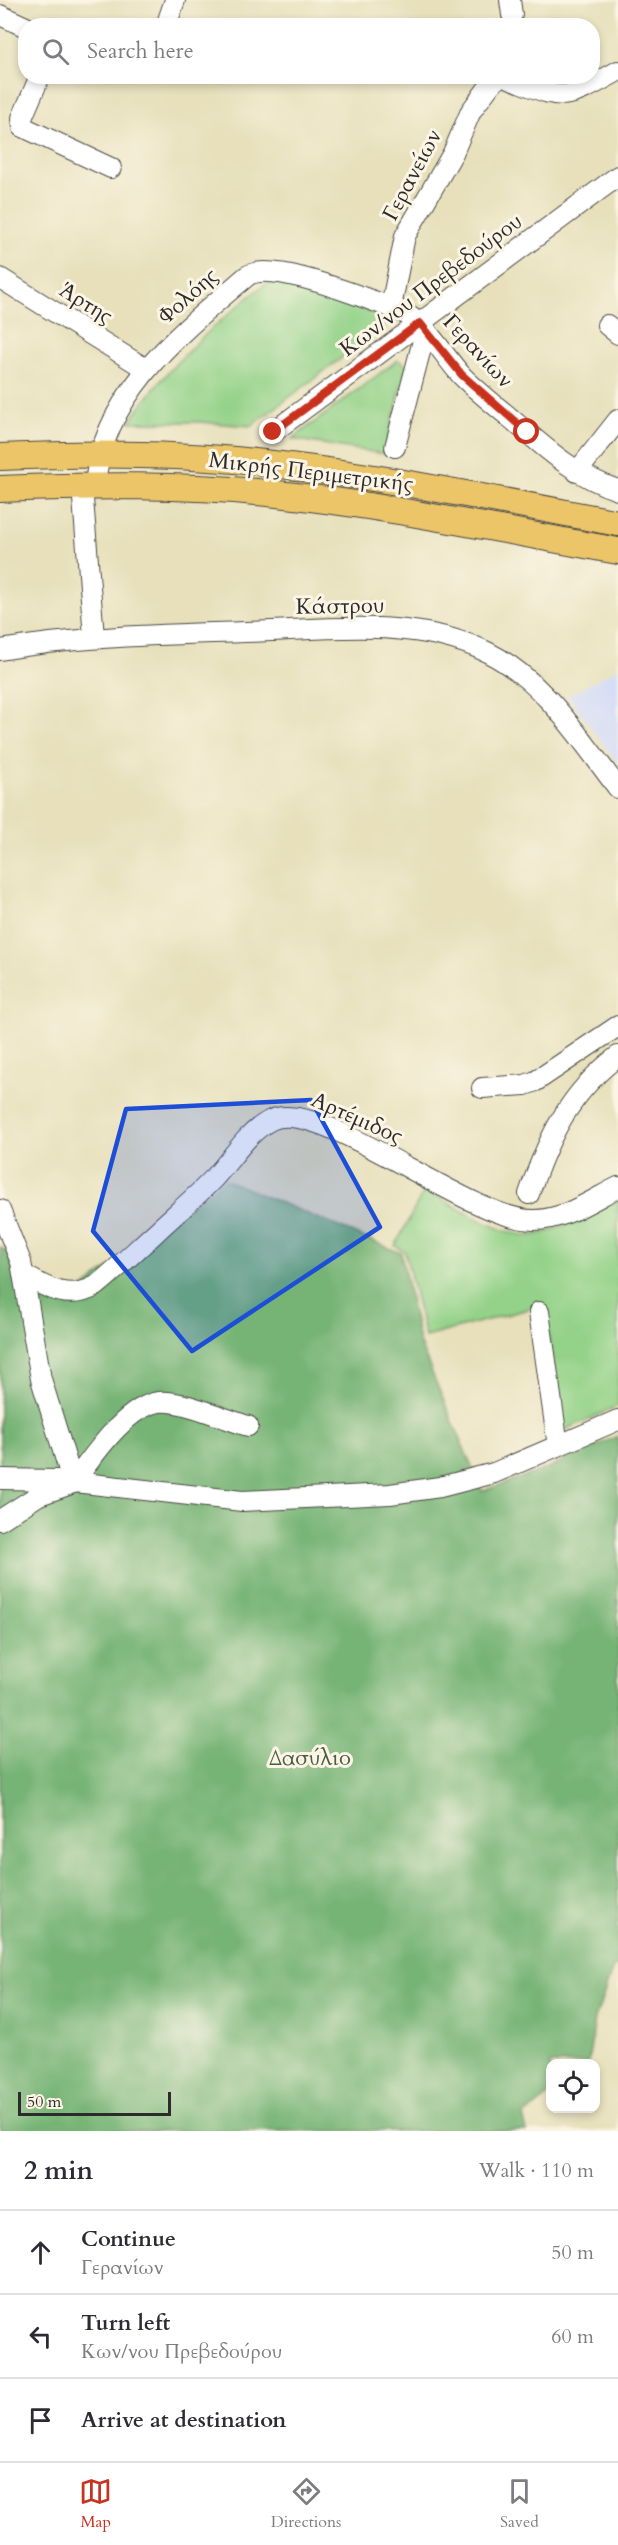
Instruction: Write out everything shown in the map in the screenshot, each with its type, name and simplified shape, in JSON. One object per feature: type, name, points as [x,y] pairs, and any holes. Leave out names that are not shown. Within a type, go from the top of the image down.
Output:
[{"type":"main road","name":"Μικρής Περιμετρικής","points":[[0,457],[99,455],[213,458],[376,478],[618,523]]},
{"type":"main road","name":"Μικρής Περιμετρικής","points":[[0,489],[172,486],[278,494],[427,517],[618,552]]},
{"type":"street","points":[[168,18],[175,0]]},
{"type":"street","points":[[0,15],[18,23]]},
{"type":"street","points":[[600,80],[618,71]]},
{"type":"street","points":[[37,84],[22,118],[23,127],[111,168]]},
{"type":"street","name":"Γερανείων","points":[[391,307],[405,237],[453,153],[471,111],[491,84]]},
{"type":"street","points":[[520,84],[558,96],[576,93],[593,84]]},
{"type":"street","name":"Κων/νου Πρεβεδούρου","points":[[273,432],[423,326],[618,176]]},
{"type":"street","name":"Φολόης","points":[[94,637],[89,486],[107,432],[146,369],[211,307],[255,271],[283,272],[391,307]]},
{"type":"street","name":"Άρτης","points":[[0,278],[146,369]]},
{"type":"street","name":"Γερανίων","points":[[391,307],[403,312],[423,326],[451,363],[474,387],[577,472],[618,490]]},
{"type":"street","points":[[394,447],[423,326]]},
{"type":"street","points":[[577,472],[618,420]]},
{"type":"street","name":"Κάστρου","points":[[0,650],[94,637],[364,628],[414,631],[448,637],[486,652],[506,663],[537,688],[567,722],[618,788]]},
{"type":"street","points":[[482,1088],[525,1085],[536,1081],[618,1026]]},
{"type":"street","points":[[529,1194],[543,1153],[559,1121],[591,1080],[618,1056]]},
{"type":"street","name":"Αρτέμιδος","points":[[23,1274],[64,1294],[80,1293],[96,1286],[211,1180],[251,1135],[270,1120],[286,1116],[310,1121],[340,1134],[473,1201],[514,1219],[537,1220],[561,1215],[618,1187]]},
{"type":"street","points":[[1,1216],[19,1257],[41,1379],[73,1483]]},
{"type":"street","points":[[539,1312],[558,1446]]},
{"type":"street","points":[[0,1520],[39,1495],[73,1483],[103,1443],[122,1423],[152,1404],[169,1402],[248,1426]]},
{"type":"street","points":[[0,1479],[51,1479],[242,1501],[352,1497],[413,1491],[464,1482],[518,1464],[618,1419]]},
{"type":"highlighted area","points":[[311,1100],[380,1227],[192,1351],[93,1231],[126,1109]]},
{"type":"shaded area","points":[[618,668],[618,764],[568,696]]},
{"type":"green space","points":[[275,281],[379,315],[384,326],[251,426],[200,422],[130,422],[159,383],[192,347],[265,284]]},
{"type":"green space","points":[[398,360],[407,366],[384,454],[292,439]]},
{"type":"green space","name":"Δασύλιο","points":[[224,1179],[401,1253],[419,1342],[482,1491],[543,1470],[618,1436],[618,1966],[613,1968],[595,2019],[589,2059],[546,2059],[546,2098],[523,2116],[527,2131],[0,2131],[0,1247],[8,1252],[16,1278],[68,1300]]},
{"type":"green space","points":[[425,1189],[478,1219],[508,1232],[522,1235],[534,1235],[555,1229],[618,1198],[618,1406],[565,1430],[543,1305],[425,1337],[405,1252],[395,1246]]},
{"type":"route","points":[[273,432],[420,323],[462,375],[527,432]]}]
